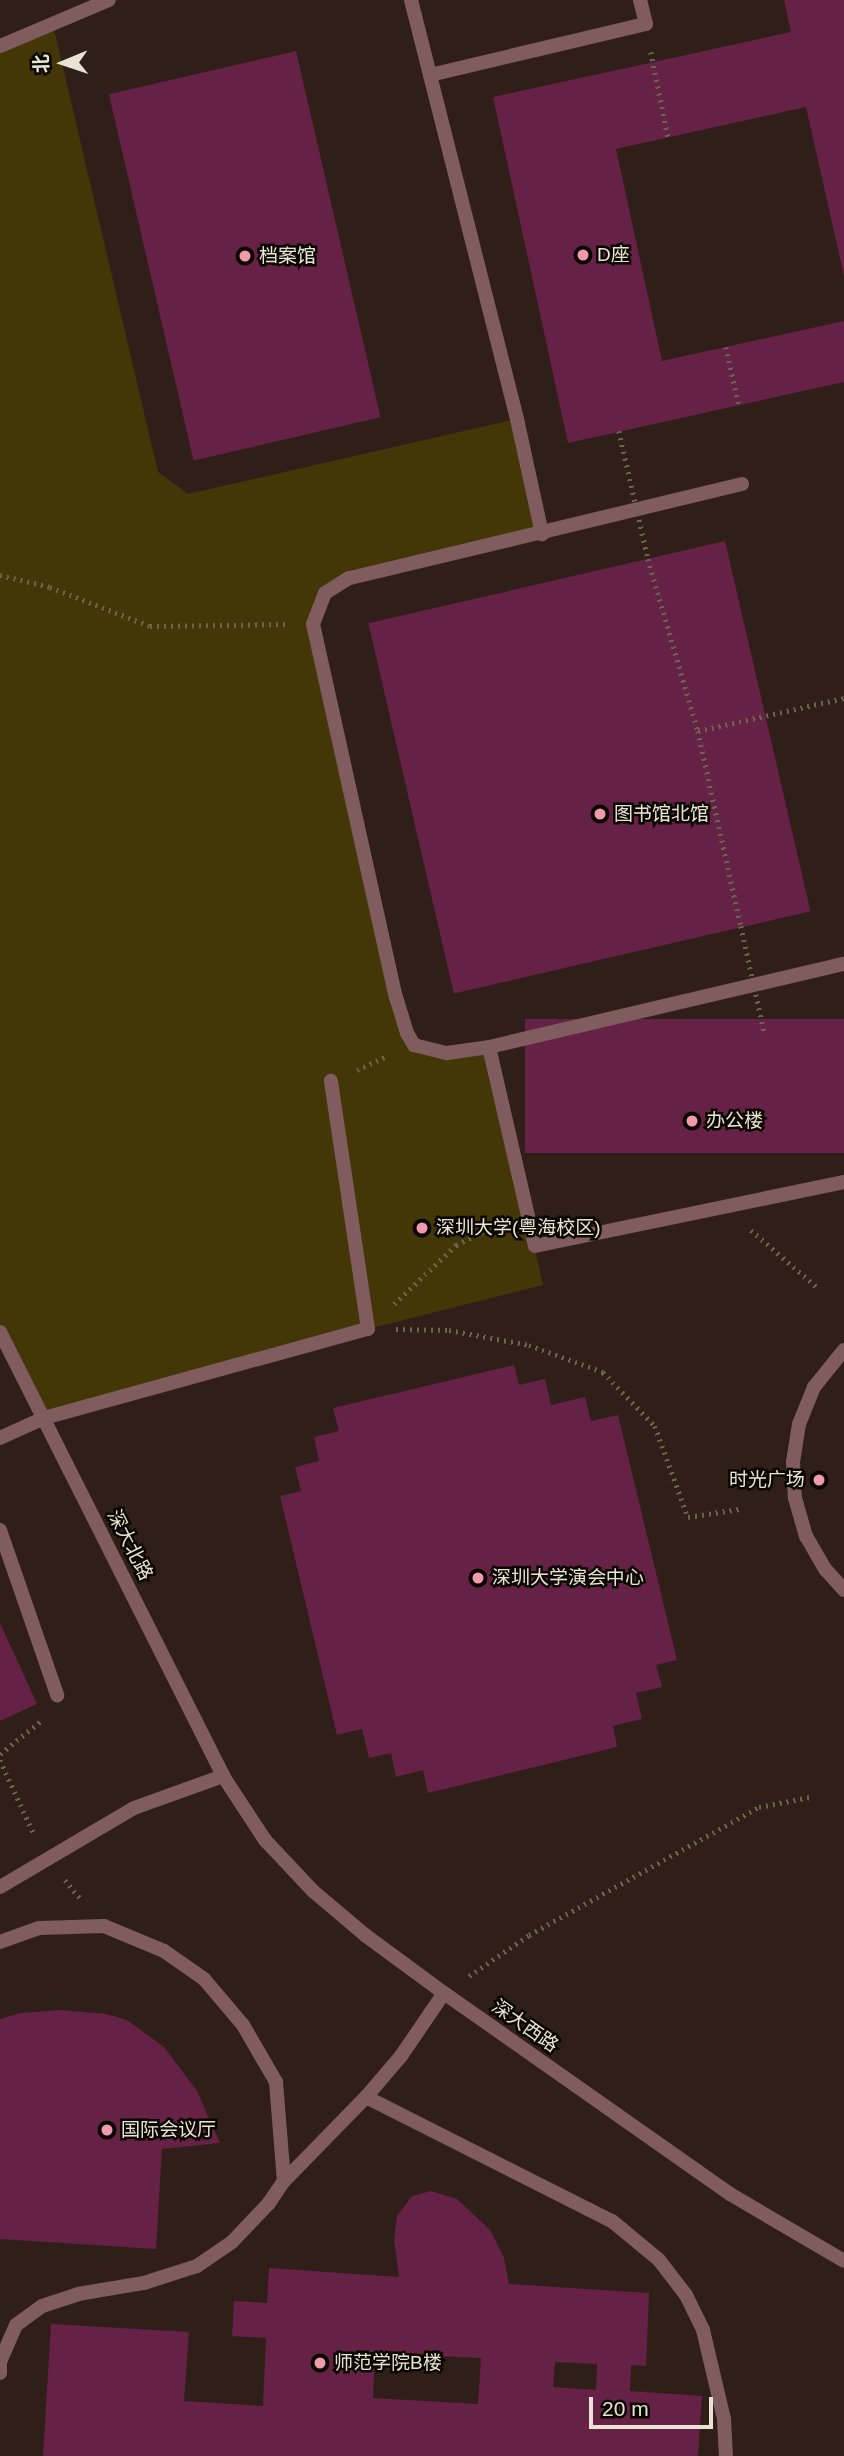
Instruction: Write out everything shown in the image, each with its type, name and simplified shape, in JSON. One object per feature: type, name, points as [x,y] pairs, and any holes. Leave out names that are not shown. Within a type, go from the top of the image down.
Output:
[{"type":"street","points":[[0,46],[109,0]]},
{"type":"street","points":[[411,0],[517,419],[542,534]]},
{"type":"street","points":[[430,75],[646,24],[640,0]]},
{"type":"street","points":[[742,484],[542,534],[349,578],[326,593],[313,624],[396,997],[407,1033],[414,1045],[447,1053],[489,1047],[844,964]]},
{"type":"street","points":[[489,1047],[536,1246],[844,1182]]},
{"type":"street","points":[[0,1438],[44,1418],[368,1329],[331,1081]]},
{"type":"street","name":"深大北路","points":[[0,1332],[223,1776]]},
{"type":"street","points":[[844,1350],[814,1387],[799,1424],[793,1462],[795,1498],[806,1536],[826,1570],[844,1590]]},
{"type":"street","points":[[0,1530],[57,1695]]},
{"type":"street","points":[[0,1887],[45,1858],[134,1808],[223,1776]]},
{"type":"street","name":"深大西路","points":[[223,1776],[265,1840],[313,1891],[365,1935],[730,2194],[844,2261]]},
{"type":"street","points":[[0,1942],[40,1928],[104,1926],[164,1951],[204,1979],[243,2025],[276,2082],[284,2181]]},
{"type":"street","points":[[0,2373],[1,2362],[16,2325],[42,2306],[78,2294],[144,2283],[197,2266],[232,2242],[284,2181],[366,2097],[401,2056],[444,1993]]},
{"type":"street","points":[[366,2097],[612,2221],[659,2260],[686,2295],[703,2330],[724,2419],[726,2456]]},
{"type":"path","points":[[646,24],[668,137]]},
{"type":"path","points":[[726,347],[738,405]]},
{"type":"path","points":[[619,431],[648,559],[698,731],[765,1035]]},
{"type":"path","points":[[0,575],[50,587],[150,626],[313,624]]},
{"type":"path","points":[[698,731],[844,698]]},
{"type":"path","points":[[331,1081],[414,1045]]},
{"type":"path","points":[[725,1207],[819,1289]]},
{"type":"path","points":[[368,1329],[456,1245],[527,1209]]},
{"type":"path","points":[[368,1329],[449,1330],[529,1345],[603,1372],[655,1426],[688,1517],[739,1509]]},
{"type":"path","points":[[0,1754],[46,1716],[57,1695]]},
{"type":"path","points":[[0,1760],[45,1858],[104,1926]]},
{"type":"path","points":[[444,1993],[529,1935],[759,1807],[810,1797]]},
{"type":"shaded area","name":"深圳大学(粤海校区)","points":[[0,0],[844,0],[844,2456],[0,2456]]},
{"type":"shaded area","points":[[53,25],[158,472],[188,494],[517,419],[542,534],[349,578],[325,593],[314,624],[407,1033],[447,1053],[489,1047],[543,1285],[368,1329],[44,1418],[0,1334],[0,46]]},
{"type":"building","points":[[784,0],[844,0],[844,276],[806,107],[616,149],[662,361],[844,321],[844,382],[568,443],[493,97],[791,32]]},
{"type":"building","name":"档案馆","points":[[296,51],[381,417],[194,461],[109,94]]},
{"type":"building","name":"图书馆北馆","points":[[725,541],[810,911],[454,994],[368,623]]},
{"type":"building","name":"办公楼","points":[[525,1019],[844,1019],[844,1153],[525,1153]]},
{"type":"building","name":"深圳大学演会中心","points":[[514,1365],[519,1385],[545,1379],[551,1405],[585,1397],[591,1421],[618,1415],[677,1660],[656,1665],[662,1687],[636,1693],[642,1719],[613,1726],[617,1747],[428,1793],[423,1770],[396,1777],[391,1753],[369,1758],[362,1729],[337,1735],[280,1496],[301,1491],[295,1467],[319,1461],[314,1437],[339,1431],[333,1408]]},
{"type":"building","points":[[0,1623],[37,1704],[0,1721]]},
{"type":"building","name":"国际会议厅","points":[[60,2010],[106,2014],[127,2020],[164,2047],[197,2091],[220,2143],[162,2149],[156,2249],[0,2239],[0,2019],[21,2013]]},
{"type":"building","points":[[431,2191],[457,2199],[490,2230],[504,2258],[509,2284],[649,2293],[646,2366],[631,2365],[630,2391],[702,2396],[698,2456],[43,2456],[51,2324],[189,2332],[184,2401],[263,2406],[266,2338],[232,2336],[234,2301],[267,2303],[269,2268],[399,2277],[394,2240],[397,2216],[412,2196]],"holes":[[[375,2353],[481,2358],[478,2404],[373,2398]],[[555,2362],[597,2364],[596,2390],[553,2387]]]},
{"type":"place","name":"D座","points":[[583,255]]},
{"type":"place","name":"档案馆","points":[[245,256]]},
{"type":"place","name":"图书馆北馆","points":[[600,814]]},
{"type":"place","name":"办公楼","points":[[692,1121]]},
{"type":"place","name":"深圳大学(粤海校区)","points":[[422,1228]]},
{"type":"place","name":"时光广场","points":[[819,1480]]},
{"type":"place","name":"深圳大学演会中心","points":[[478,1578]]},
{"type":"place","name":"国际会议厅","points":[[107,2130]]},
{"type":"place","name":"师范学院B楼","points":[[320,2363]]}]
